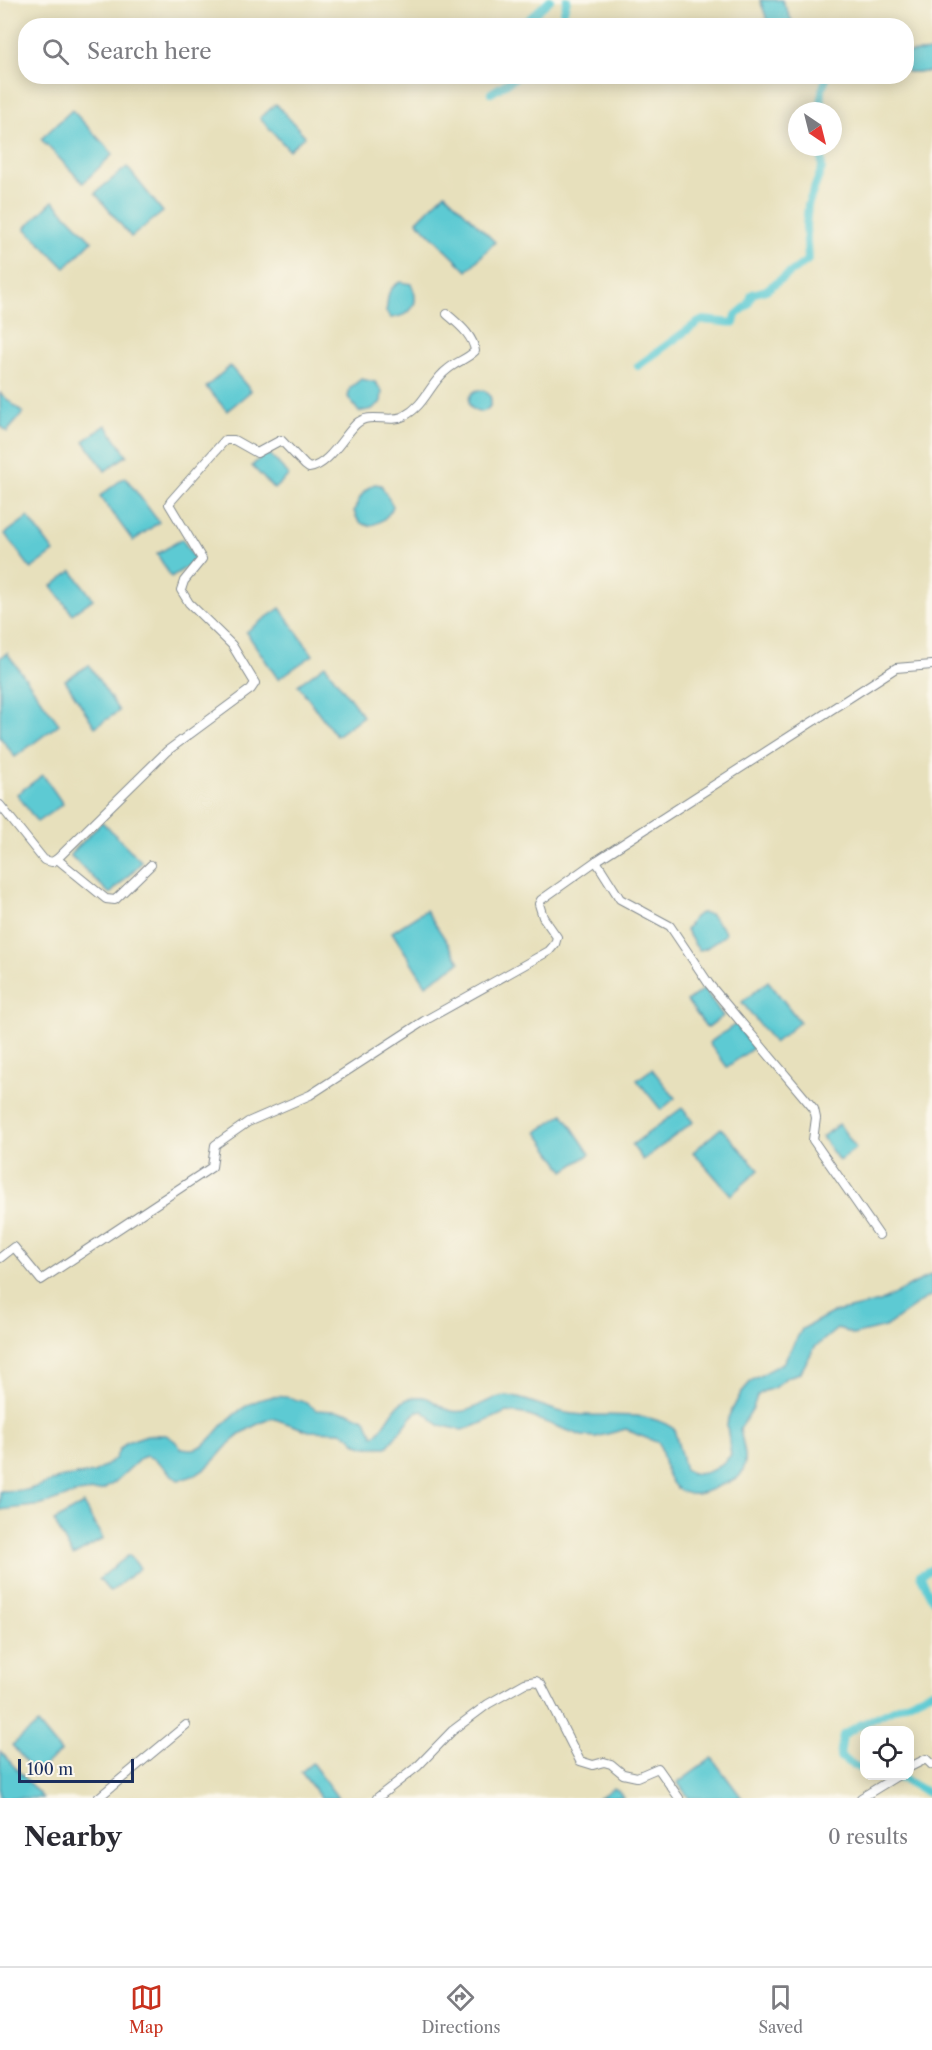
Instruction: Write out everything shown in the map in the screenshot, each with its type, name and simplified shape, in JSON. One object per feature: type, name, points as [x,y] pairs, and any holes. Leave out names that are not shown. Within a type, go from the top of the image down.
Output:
[{"type":"street","points":[[0,805],[44,860],[52,862],[57,860],[167,751],[251,689],[255,683],[232,645],[189,603],[181,590],[184,580],[202,559],[172,508],[171,501],[225,440],[234,440],[257,453],[281,440],[309,468],[314,467],[331,454],[357,423],[369,417],[400,418],[413,411],[446,370],[475,351],[475,347],[464,330],[447,314]]},
{"type":"street","points":[[0,1258],[14,1247],[41,1280],[212,1167],[215,1145],[248,1122],[310,1095],[424,1021],[549,951],[557,937],[543,917],[539,904],[541,900],[596,861],[896,668],[932,665]]},
{"type":"street","points":[[57,860],[106,899],[115,900],[151,866]]},
{"type":"street","points":[[596,861],[620,899],[670,926],[709,984],[814,1109],[816,1118],[813,1140],[879,1235]]},
{"type":"street","points":[[377,1798],[418,1766],[452,1731],[479,1711],[525,1683],[536,1681],[542,1684],[580,1761],[593,1765],[604,1762],[611,1764],[623,1774],[637,1777],[658,1768],[679,1798]]},
{"type":"street","points":[[102,1797],[186,1725]]},
{"type":"street","points":[[914,1765],[926,1759],[932,1765]]},
{"type":"street","points":[[861,1798],[891,1780]]},
{"type":"water","points":[[760,0],[782,0],[791,18],[766,18]]},
{"type":"water","points":[[932,51],[932,72],[914,72],[914,52]]},
{"type":"water","points":[[276,104],[305,136],[289,150],[260,118]]},
{"type":"water","points":[[72,110],[113,154],[83,183],[41,139]]},
{"type":"water","points":[[127,167],[163,212],[131,237],[95,193]]},
{"type":"water","points":[[445,193],[495,242],[467,271],[417,221]]},
{"type":"water","points":[[53,201],[92,241],[65,268],[25,228]]},
{"type":"water","points":[[400,282],[411,284],[415,303],[404,315],[391,318],[386,312],[388,294]]},
{"type":"water","points":[[230,366],[251,391],[227,411],[206,387]]},
{"type":"water","points":[[361,379],[375,382],[382,391],[381,402],[372,409],[359,412],[348,397],[350,388]]},
{"type":"water","points":[[480,390],[490,397],[491,401],[484,411],[480,412],[470,405],[469,401],[476,391]]},
{"type":"water","points":[[0,393],[23,413],[7,432],[0,425]]},
{"type":"water","points":[[106,425],[127,455],[105,471],[84,441]]},
{"type":"water","points":[[267,451],[289,475],[274,489],[252,466]]},
{"type":"water","points":[[125,477],[159,522],[133,541],[100,496]]},
{"type":"water","points":[[375,484],[381,485],[393,506],[384,519],[373,524],[363,524],[358,520],[354,511],[364,492]]},
{"type":"water","points":[[28,517],[54,552],[31,569],[5,534]]},
{"type":"water","points":[[182,539],[196,561],[171,577],[157,554]]},
{"type":"water","points":[[72,571],[93,599],[72,614],[52,586]]},
{"type":"water","points":[[280,608],[313,655],[278,679],[246,632]]},
{"type":"water","points":[[7,653],[59,724],[15,757],[0,737],[0,658]]},
{"type":"water","points":[[89,665],[119,711],[95,727],[65,680]]},
{"type":"water","points":[[325,665],[363,716],[336,736],[298,685]]},
{"type":"water","points":[[43,775],[63,804],[37,822],[17,794]]},
{"type":"water","points":[[102,822],[142,862],[110,894],[70,855]]},
{"type":"water","points":[[426,910],[460,962],[426,985],[392,932]]},
{"type":"water","points":[[701,913],[710,914],[724,930],[725,935],[705,949],[699,950],[686,930],[694,917]]},
{"type":"water","points":[[768,981],[800,1022],[774,1043],[742,1002]]},
{"type":"water","points":[[704,989],[723,1016],[707,1028],[687,1001]]},
{"type":"water","points":[[736,1024],[753,1048],[727,1067],[709,1043]]},
{"type":"water","points":[[652,1069],[675,1098],[661,1110],[637,1080]]},
{"type":"water","points":[[682,1108],[693,1122],[643,1160],[632,1145]]},
{"type":"water","points":[[563,1114],[590,1154],[564,1171],[537,1132]]},
{"type":"water","points":[[839,1124],[856,1148],[839,1161],[822,1137]]},
{"type":"water","points":[[721,1128],[759,1170],[731,1195],[693,1152]]},
{"type":"water","points":[[932,1274],[932,1296],[885,1327],[853,1335],[837,1329],[815,1347],[800,1373],[787,1377],[774,1388],[757,1396],[753,1408],[740,1429],[745,1452],[744,1469],[735,1480],[700,1493],[690,1494],[678,1489],[667,1474],[659,1443],[626,1429],[596,1437],[582,1436],[524,1414],[506,1412],[462,1430],[439,1425],[423,1411],[417,1411],[387,1447],[367,1447],[357,1444],[341,1432],[309,1431],[272,1418],[241,1434],[203,1471],[188,1478],[178,1480],[159,1463],[146,1456],[103,1490],[77,1493],[42,1505],[0,1510],[0,1491],[27,1490],[64,1477],[94,1473],[115,1459],[119,1450],[127,1442],[147,1435],[166,1435],[181,1448],[198,1448],[208,1442],[241,1409],[256,1401],[273,1397],[298,1400],[316,1410],[349,1412],[366,1420],[373,1436],[383,1427],[399,1405],[418,1397],[424,1397],[441,1407],[459,1412],[498,1397],[511,1396],[566,1413],[649,1418],[674,1429],[685,1470],[697,1474],[704,1473],[716,1468],[731,1455],[728,1418],[741,1393],[752,1380],[783,1363],[802,1329],[832,1313],[880,1302]]},
{"type":"water","points":[[83,1504],[103,1539],[73,1556],[54,1521]]},
{"type":"water","points":[[129,1555],[140,1568],[110,1592],[99,1579]]},
{"type":"water","points":[[38,1724],[61,1752],[35,1773],[12,1745]]},
{"type":"water","points":[[0,1751],[43,1798],[0,1798]]},
{"type":"water","points":[[712,1758],[742,1798],[689,1798],[678,1783]]},
{"type":"water","points":[[312,1763],[338,1798],[321,1798],[301,1772]]},
{"type":"water","points":[[613,1788],[618,1790],[623,1797],[599,1798]]},
{"type":"waterway","points":[[530,18],[550,0]]},
{"type":"waterway","points":[[562,18],[567,0]]},
{"type":"waterway","points":[[491,93],[505,84]]},
{"type":"waterway","points":[[821,102],[824,84]]},
{"type":"waterway","points":[[638,366],[703,320],[734,323],[736,315],[748,305],[752,294],[766,290],[808,260],[806,226],[808,205],[822,168],[821,156]]},
{"type":"waterway","points":[[932,1569],[920,1575],[932,1599]]},
{"type":"waterway","points":[[860,1769],[840,1757],[843,1735],[932,1691]]},
{"type":"waterway","points":[[905,1780],[932,1795]]}]
